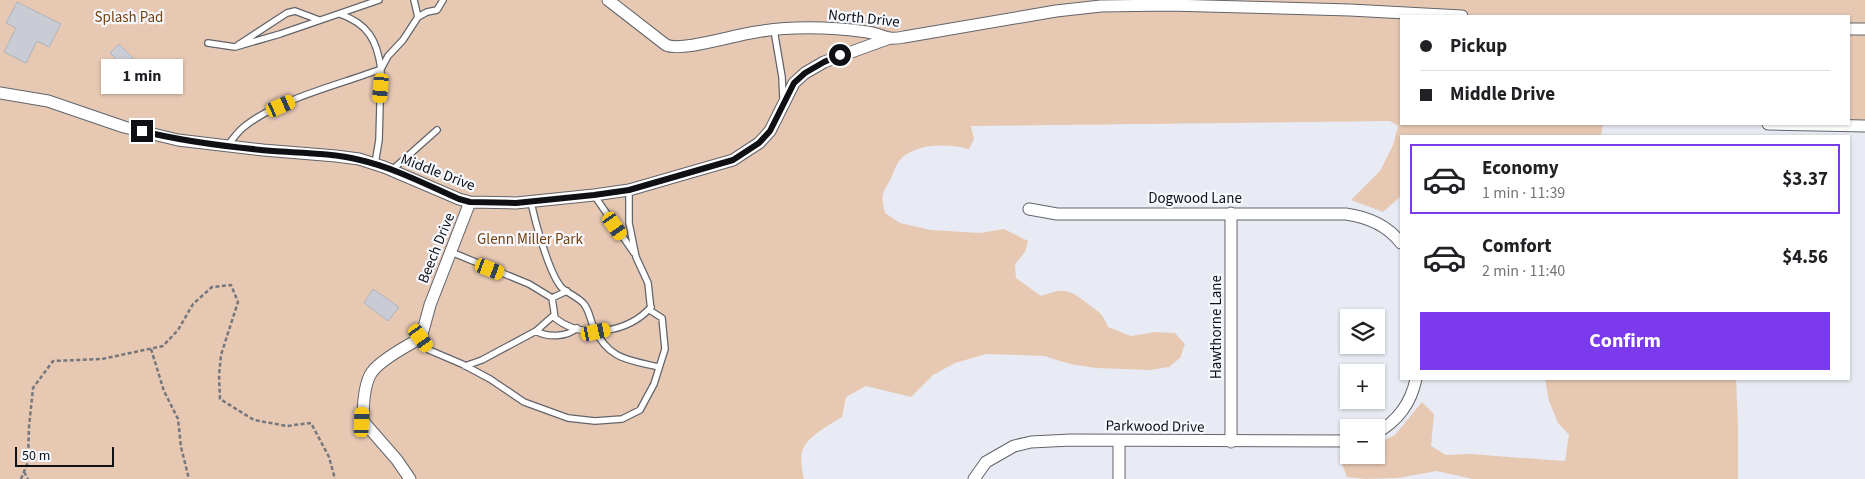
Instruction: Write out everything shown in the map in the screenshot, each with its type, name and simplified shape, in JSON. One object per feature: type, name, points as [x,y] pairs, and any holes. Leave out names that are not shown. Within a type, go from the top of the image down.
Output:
[{"type":"street","name":"North Drive","points":[[608,0],[672,48],[683,48],[732,36],[804,27],[867,32],[890,38],[904,38],[1056,11],[1100,6],[1169,5],[1442,15]]},
{"type":"street","points":[[1850,29],[1865,29]]},
{"type":"street","name":"Middle Drive","points":[[0,92],[48,101],[124,126],[178,140],[336,156],[375,164],[470,202],[495,204],[531,202],[629,190],[733,160],[759,143],[770,131],[794,83],[805,73],[824,62],[890,38]]},
{"type":"street","points":[[1816,125],[1865,126]]},
{"type":"street","name":"Beech Drive","points":[[421,338],[430,305],[470,202]]},
{"type":"street","name":"Dogwood Lane","points":[[1029,209],[1057,214],[1334,213],[1361,216],[1388,229],[1400,242]]},
{"type":"street","name":"Hawthorne Lane","points":[[1231,213],[1231,442]]},
{"type":"street","points":[[410,479],[397,460],[362,422],[363,399],[372,372],[392,355],[421,338]]},
{"type":"street","points":[[1385,428],[1398,417],[1412,394],[1416,380]]},
{"type":"street","name":"Parkwood Drive","points":[[974,479],[986,462],[1014,446],[1031,442],[1071,440],[1340,441]]},
{"type":"street","points":[[1119,441],[1119,479]]},
{"type":"lane","points":[[208,42],[235,47],[379,0]]},
{"type":"lane","points":[[414,0],[418,16]]},
{"type":"lane","points":[[227,146],[244,126],[272,110],[381,69],[388,56],[403,40],[418,16],[437,10],[443,0]]},
{"type":"lane","points":[[235,47],[287,13],[296,11],[319,20]]},
{"type":"lane","points":[[340,14],[358,22],[374,41],[381,69],[379,140],[375,164]]},
{"type":"lane","points":[[774,30],[782,77],[783,106]]},
{"type":"lane","points":[[392,170],[437,130]]},
{"type":"lane","points":[[629,190],[629,223],[636,257]]},
{"type":"lane","points":[[421,338],[429,350],[490,379],[524,402],[568,418],[595,421],[622,419],[640,410],[654,384],[665,349],[662,318],[651,311],[648,283],[636,257],[594,195]]},
{"type":"lane","points":[[531,202],[538,232],[553,273],[562,287],[582,302],[590,313],[593,326],[608,350],[634,362],[659,367]]},
{"type":"lane","points":[[451,252],[529,284],[552,298]]},
{"type":"lane","points":[[552,298],[567,291]]},
{"type":"lane","points":[[552,298],[555,318],[563,324],[596,332],[625,325],[651,307]]},
{"type":"lane","points":[[465,366],[482,360],[536,331],[554,315]]},
{"type":"lane","points":[[536,331],[542,334],[564,335],[572,333],[577,328]]},
{"type":"path","points":[[21,479],[28,462],[33,388],[53,362],[102,359],[163,346],[178,330],[193,304],[212,287],[231,285],[238,302],[221,355],[219,375],[220,399],[254,420],[286,426],[311,423],[329,457],[335,479]]},
{"type":"path","points":[[151,349],[164,391],[178,419],[181,447],[189,479]]},
{"type":"path","points":[[24,472],[28,479]]},
{"type":"green space","name":"Glenn Miller Park","points":[[0,0],[1865,0],[1865,126],[1850,124],[1850,15],[1400,15],[1400,125],[1603,125],[1601,135],[1400,135],[1400,197],[1383,212],[1351,200],[1380,171],[1393,145],[1398,126],[1390,121],[971,126],[974,139],[969,149],[946,145],[929,146],[914,150],[900,161],[883,193],[885,213],[900,223],[931,230],[980,233],[1004,229],[1028,241],[1025,252],[1015,264],[1016,278],[1041,296],[1061,291],[1070,292],[1098,311],[1108,327],[1131,336],[1156,332],[1175,333],[1185,344],[1180,358],[1169,367],[1150,370],[1096,368],[1070,364],[1044,356],[986,354],[955,363],[933,375],[911,397],[866,386],[846,397],[842,417],[821,430],[807,443],[802,451],[801,458],[804,479],[0,479]]},
{"type":"green space","points":[[1545,380],[1736,380],[1738,479],[1472,479],[1437,471],[1398,478],[1365,479],[1347,477],[1342,464],[1385,464],[1385,440],[1395,435],[1422,402],[1434,414],[1431,446],[1446,455],[1470,454],[1565,461],[1569,435],[1558,423],[1549,401]]},
{"type":"building","points":[[17,2],[61,24],[49,47],[37,41],[26,63],[4,52],[16,28],[6,23]]},
{"type":"building","points":[[119,44],[133,58],[124,67],[110,53]]},
{"type":"building","points":[[373,289],[399,307],[388,321],[364,303]]},
{"type":"route","points":[[142,131],[178,140],[359,160],[384,167],[470,202],[495,204],[578,197],[629,190],[733,160],[759,143],[770,131],[794,83],[805,73],[840,55]]},
{"type":"park label","name":"Splash Pad","points":[[129,17]]}]
